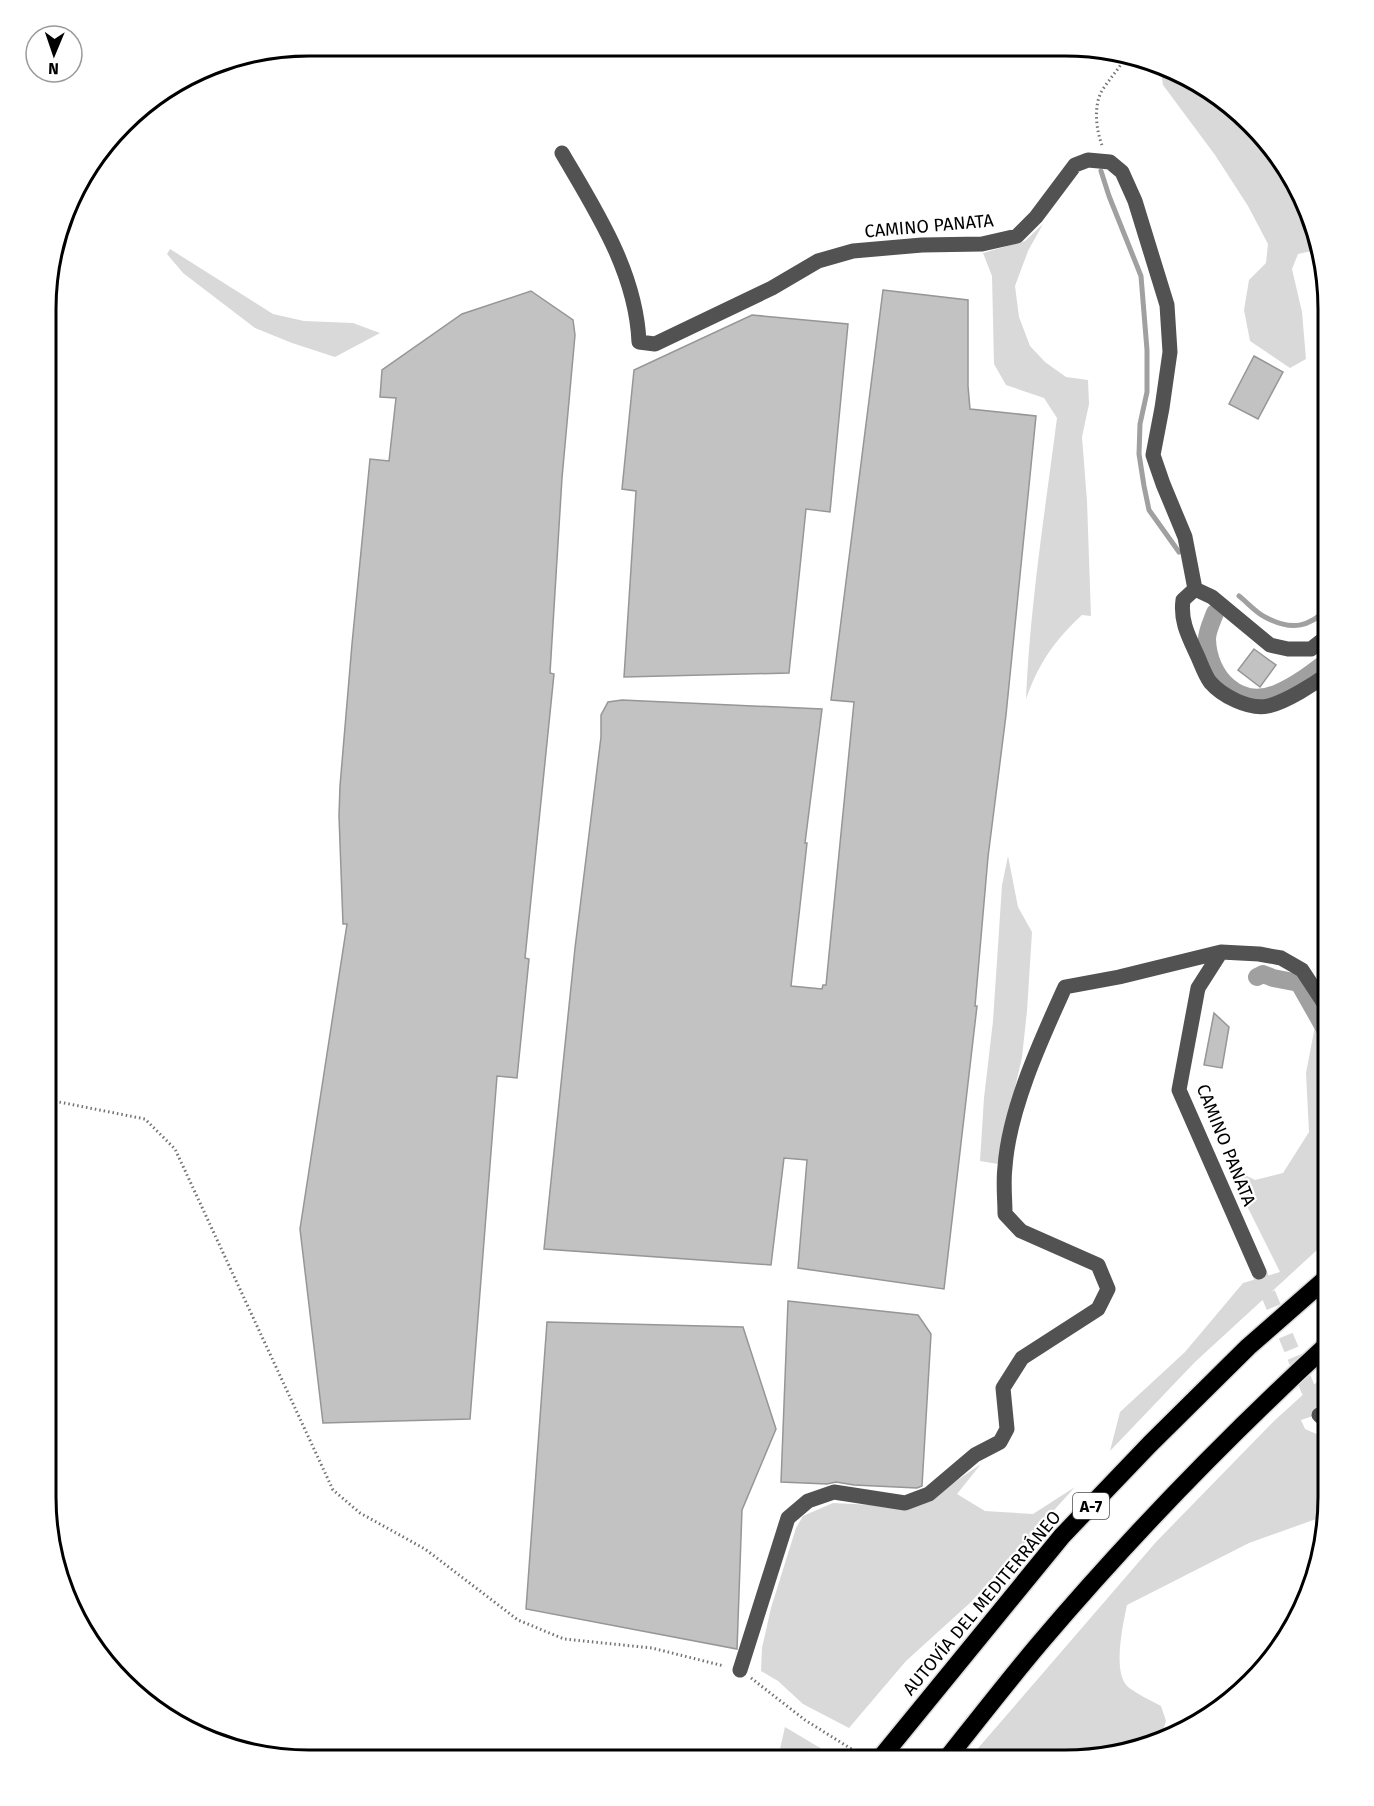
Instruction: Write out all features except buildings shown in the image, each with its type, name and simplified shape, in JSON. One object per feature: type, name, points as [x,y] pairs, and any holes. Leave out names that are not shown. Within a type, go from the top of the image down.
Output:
[{"type":"highway","name":"AUTOVÍA DEL MEDITERRÁNEO","points":[[887,1750],[1062,1536],[1150,1444],[1248,1347],[1318,1286]]},
{"type":"highway","points":[[954,1750],[1039,1644],[1130,1542],[1254,1412],[1318,1354]]},
{"type":"street","name":"CAMINO PANATA","points":[[562,153],[614,244],[628,281],[638,320],[639,342],[655,344],[772,288],[818,261],[853,251],[922,245],[982,244],[1017,236],[1036,217],[1075,165],[1088,160],[1110,162]]},
{"type":"street","points":[[1110,162],[1122,172],[1135,201],[1167,305],[1170,352],[1153,455],[1185,537],[1195,589]]},
{"type":"street","points":[[1195,589],[1212,597],[1270,645],[1288,649],[1311,649],[1318,644]]},
{"type":"street","points":[[1195,589],[1183,600],[1181,614],[1189,638],[1210,682],[1229,697],[1248,705],[1267,706],[1318,681]]},
{"type":"street","name":"CAMINO PANATA","points":[[1221,952],[1198,988],[1179,1090],[1259,1272]]},
{"type":"street","points":[[740,1670],[788,1518],[808,1501],[834,1492],[905,1503],[929,1494],[975,1455],[1000,1442],[1007,1429],[1003,1388],[1022,1358],[1098,1309],[1108,1289],[1098,1265],[1021,1231],[1005,1214],[1005,1167],[1015,1109],[1065,987],[1221,952],[1281,958],[1302,970],[1318,994]]},
{"type":"path","points":[[1110,162],[1101,142],[1096,118],[1101,92],[1123,62]]},
{"type":"path","points":[[56,1102],[145,1119],[176,1149],[333,1490],[360,1513],[425,1549],[518,1620],[564,1639],[652,1648],[740,1670],[805,1720],[853,1750]]},
{"type":"shaded area","points":[[1162,74],[1206,98],[1245,129],[1276,168],[1299,211],[1312,251],[1298,254],[1292,269],[1302,312],[1306,359],[1290,368],[1250,341],[1244,310],[1249,280],[1266,263],[1268,244],[1248,206],[1215,155],[1163,85]]},
{"type":"shaded area","points":[[1043,224],[1028,251],[1015,286],[1019,317],[1030,346],[1045,362],[1066,377],[1088,380],[1089,404],[1082,437],[1091,616],[1082,615],[1055,644],[1036,674],[1026,699],[1034,593],[1057,418],[1044,398],[1006,385],[994,364],[992,276],[983,253],[1025,241]]},
{"type":"shaded area","points":[[170,249],[273,314],[304,321],[353,323],[380,333],[335,357],[292,343],[255,328],[183,273],[167,254]]},
{"type":"shaded area","points":[[1008,856],[1018,907],[1032,932],[1022,1057],[998,1164],[980,1161],[984,1098],[993,1021],[1002,885]]},
{"type":"shaded area","points":[[1316,1007],[1318,1011],[1318,1249],[1195,1362],[1110,1451],[1120,1412],[1185,1352],[1243,1283],[1280,1272],[1227,1166],[1255,1180],[1283,1173],[1309,1132],[1306,1073],[1315,1026]]},
{"type":"shaded area","points":[[1318,1381],[1318,1414],[1301,1420],[1305,1429],[1318,1435],[1317,1519],[1249,1543],[1127,1605],[1120,1648],[1123,1680],[1139,1695],[1161,1706],[1166,1721],[1163,1731],[1115,1746],[1082,1750],[976,1750],[1156,1542],[1274,1421]]},
{"type":"shaded area","points":[[981,1464],[957,1494],[985,1511],[1033,1514],[1075,1487],[971,1602],[906,1661],[849,1728],[803,1704],[778,1681],[761,1671],[762,1648],[771,1608],[796,1528],[803,1516],[833,1503],[874,1505],[943,1490]]},
{"type":"shaded area","points":[[785,1727],[824,1750],[779,1750]]},
{"type":"waterway","points":[[1101,171],[1141,276],[1147,350],[1147,392],[1140,424],[1139,454],[1144,486],[1149,510],[1179,552]]},
{"type":"waterway","points":[[1239,596],[1265,617],[1283,624],[1299,625],[1318,616]]},
{"type":"waterway","points":[[1215,613],[1207,636],[1209,653],[1220,677],[1228,687],[1239,693],[1251,697],[1264,697],[1278,693],[1318,668]]},
{"type":"waterway","points":[[1257,977],[1263,974],[1299,983],[1318,1017]]},
{"type":"tunnel","points":[[1259,1272],[1318,1413]]}]
